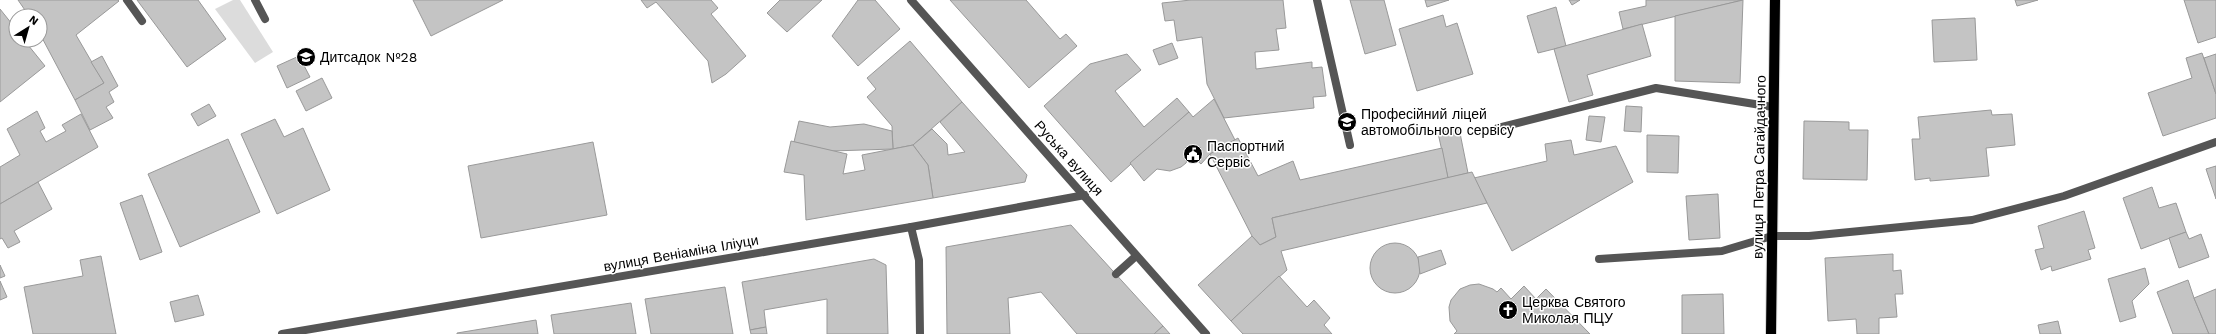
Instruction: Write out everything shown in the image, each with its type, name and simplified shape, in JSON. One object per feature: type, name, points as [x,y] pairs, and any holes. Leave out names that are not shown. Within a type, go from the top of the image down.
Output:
[{"type":"main road","name":"вулиця Петра Сагайдачного","points":[[1771,334],[1775,0]]},
{"type":"street","points":[[127,0],[142,21]]},
{"type":"street","points":[[255,0],[265,19]]},
{"type":"street","name":"Руська вулиця","points":[[911,0],[1085,195],[1136,256],[1206,334]]},
{"type":"street","points":[[1317,0],[1350,145]]},
{"type":"street","points":[[1498,128],[1656,88],[1773,107]]},
{"type":"street","points":[[1599,260],[1722,251],[1772,236],[1809,236],[1972,220],[2064,196],[2216,142]]},
{"type":"street","name":"вулиця Веніаміна Іліуци","points":[[282,334],[911,227],[1085,195]]},
{"type":"street","points":[[911,227],[919,260],[920,334]]},
{"type":"street","points":[[1116,274],[1136,256]]},
{"type":"shaded area","points":[[233,0],[240,0],[273,52],[255,63],[215,9]]},
{"type":"building","points":[[18,0],[118,0],[119,1],[76,35],[104,83],[75,100],[47,48],[48,8],[24,8]]},
{"type":"building","points":[[137,0],[198,0],[226,39],[187,67]]},
{"type":"building","points":[[413,0],[503,0],[431,36]]},
{"type":"building","points":[[641,0],[711,0],[718,8],[711,14],[746,56],[726,74],[712,83],[708,61],[656,2],[647,8]]},
{"type":"building","points":[[780,0],[822,0],[787,32],[767,13]]},
{"type":"building","points":[[858,0],[875,0],[900,29],[858,66],[832,36]]},
{"type":"building","points":[[950,0],[1026,0],[1060,39],[1066,34],[1077,46],[1029,88]]},
{"type":"building","points":[[1191,0],[1283,0],[1286,28],[1276,29],[1279,50],[1255,52],[1256,69],[1312,62],[1312,68],[1322,67],[1326,96],[1313,97],[1314,108],[1224,118],[1207,84],[1202,37],[1177,41],[1174,20],[1165,21],[1162,3]]},
{"type":"building","points":[[1350,0],[1384,0],[1396,45],[1365,54]]},
{"type":"building","points":[[1425,0],[1449,0],[1427,7]]},
{"type":"building","points":[[1569,0],[1580,0],[1572,5]]},
{"type":"building","points":[[1646,0],[1743,0],[1623,29],[1619,12],[1646,6]]},
{"type":"building","points":[[1743,0],[1740,83],[1675,81],[1675,16]]},
{"type":"building","points":[[2015,0],[2038,0],[2017,6]]},
{"type":"building","points":[[2184,0],[2216,0],[2216,37],[2198,43]]},
{"type":"building","points":[[1556,7],[1566,46],[1538,53],[1527,16]]},
{"type":"building","points":[[0,9],[8,19],[8,48],[30,48],[45,66],[0,102]]},
{"type":"building","points":[[1443,15],[1446,27],[1457,23],[1473,74],[1417,91],[1399,29]]},
{"type":"building","points":[[1975,18],[1977,60],[1934,62],[1932,20]]},
{"type":"building","points":[[1642,24],[1651,56],[1587,75],[1593,95],[1569,102],[1554,49]]},
{"type":"building","points":[[910,41],[962,102],[913,145],[893,149],[892,126],[867,97],[876,89],[867,78]]},
{"type":"building","points":[[1172,43],[1178,58],[1159,65],[1153,50]]},
{"type":"building","points":[[2202,53],[2216,94],[2216,118],[2163,136],[2148,93],[2192,78],[2186,58]]},
{"type":"building","points":[[1127,54],[1141,70],[1115,91],[1144,127],[1177,98],[1189,112],[1111,182],[1044,106],[1090,64]]},
{"type":"building","points":[[2216,54],[2216,94],[2204,58]]},
{"type":"building","points":[[102,56],[118,86],[109,92],[114,102],[106,107],[113,118],[90,130],[75,100],[104,83],[91,62]]},
{"type":"building","points":[[299,56],[310,77],[287,88],[277,66]]},
{"type":"building","points":[[322,78],[332,98],[306,111],[296,91]]},
{"type":"building","points":[[1214,99],[1235,140],[1210,154],[1201,164],[1190,154],[1186,163],[1181,167],[1170,171],[1157,169],[1144,181],[1130,163],[1189,112],[1193,117]]},
{"type":"building","points":[[962,102],[1027,175],[1025,182],[933,198],[928,165],[913,145],[932,129],[947,144],[948,155],[965,152],[940,122]]},
{"type":"building","points":[[209,104],[216,116],[198,126],[191,114]]},
{"type":"building","points":[[1626,106],[1642,107],[1641,132],[1624,131]]},
{"type":"building","points":[[1991,110],[1992,115],[2012,114],[2015,145],[1986,148],[1989,176],[1930,181],[1930,178],[1915,180],[1912,139],[1920,139],[1918,117]]},
{"type":"building","points":[[37,111],[45,128],[40,131],[46,142],[66,131],[62,125],[81,114],[98,147],[0,204],[0,167],[20,155],[7,129]]},
{"type":"building","points":[[1589,116],[1605,117],[1601,142],[1586,140]]},
{"type":"building","points":[[275,119],[284,137],[303,128],[330,190],[277,214],[241,134]]},
{"type":"building","points":[[799,121],[830,127],[864,124],[892,131],[893,149],[832,151],[794,142]]},
{"type":"building","points":[[1804,121],[1849,122],[1849,130],[1868,130],[1867,180],[1803,179]]},
{"type":"building","points":[[1459,128],[1468,173],[1448,178],[1438,133]]},
{"type":"building","points":[[1647,135],[1679,136],[1678,173],[1647,172]]},
{"type":"building","points":[[1238,138],[1258,176],[1293,161],[1300,180],[1442,148],[1448,178],[1272,218],[1276,237],[1260,245],[1252,236],[1210,154]]},
{"type":"building","points":[[228,139],[260,212],[180,247],[148,174]]},
{"type":"building","points":[[1571,140],[1574,155],[1616,146],[1633,182],[1512,251],[1474,178],[1547,161],[1545,144]]},
{"type":"building","points":[[791,141],[847,154],[843,174],[865,170],[862,155],[913,145],[928,165],[933,198],[806,220],[804,175],[784,172]]},
{"type":"building","points":[[593,142],[607,215],[481,238],[468,166]]},
{"type":"building","points":[[2216,166],[2216,199],[2206,169]]},
{"type":"building","points":[[1472,172],[1487,203],[1281,251],[1287,270],[1231,321],[1198,285],[1252,236],[1260,245],[1276,237],[1272,218]]},
{"type":"building","points":[[38,182],[52,209],[14,231],[20,242],[8,248],[2,238],[0,239],[0,204]]},
{"type":"building","points":[[2152,187],[2159,208],[2176,203],[2186,232],[2141,249],[2123,198]]},
{"type":"building","points":[[1718,194],[1720,238],[1689,240],[1686,196]]},
{"type":"building","points":[[142,195],[162,252],[140,260],[120,203]]},
{"type":"building","points":[[2084,211],[2095,248],[2088,250],[2091,259],[2052,271],[2051,266],[2041,270],[2035,250],[2044,248],[2038,226]]},
{"type":"building","points":[[1071,225],[1163,326],[1154,334],[1077,334],[1041,292],[1008,298],[1010,334],[947,334],[946,247]]},
{"type":"building","points":[[2186,232],[2189,239],[2201,234],[2209,257],[2179,268],[2169,238]]},
{"type":"building","points":[[1390,243],[1400,243],[1413,250],[1420,263],[1420,273],[1413,286],[1400,293],[1390,293],[1381,289],[1374,282],[1370,273],[1370,263],[1374,254],[1381,247]]},
{"type":"building","points":[[1441,250],[1446,264],[1420,274],[1418,257]]},
{"type":"building","points":[[1893,254],[1893,271],[1901,270],[1903,294],[1895,294],[1897,317],[1879,318],[1879,334],[1857,334],[1856,319],[1828,321],[1825,258]]},
{"type":"building","points":[[101,256],[116,334],[33,334],[24,287],[83,276],[80,260]]},
{"type":"building","points":[[874,259],[886,265],[888,334],[827,334],[827,299],[764,310],[766,327],[750,330],[742,282]]},
{"type":"building","points":[[0,265],[5,276],[0,278]]},
{"type":"building","points":[[2145,268],[2149,284],[2132,301],[2136,317],[2120,322],[2108,279]]},
{"type":"building","points":[[1279,276],[1307,307],[1314,300],[1330,318],[1324,325],[1332,334],[1243,334],[1231,321]]},
{"type":"building","points":[[2188,280],[2209,334],[2173,334],[2157,292]]},
{"type":"building","points":[[0,281],[7,297],[0,300]]},
{"type":"building","name":"Церква Святого Миколая ПЦУ","points":[[1479,284],[1497,292],[1501,288],[1511,299],[1524,286],[1536,299],[1546,289],[1590,334],[1454,334],[1457,331],[1450,321],[1449,307],[1451,300],[1460,289],[1470,285]]},
{"type":"building","points":[[725,287],[733,334],[651,334],[645,299]]},
{"type":"building","points":[[2216,289],[2216,334],[2209,334],[2194,298]]},
{"type":"building","points":[[1723,294],[1724,334],[1682,334],[1682,295]]},
{"type":"building","points":[[198,295],[204,315],[175,322],[170,302]]},
{"type":"building","points":[[631,303],[636,334],[554,334],[551,315]]},
{"type":"building","points":[[536,320],[538,334],[457,334],[457,333]]},
{"type":"building","points":[[2058,321],[2061,334],[2040,334],[2038,325]]},
{"type":"building","points":[[1163,326],[1170,334],[1154,334]]},
{"type":"building","points":[[766,327],[767,334],[751,334],[750,330]]},
{"type":"place","name":"Дитсадок №28","points":[[306,57]]},
{"type":"place","name":"Професійний ліцей автомобільного сервісу","points":[[1347,122]]},
{"type":"place","name":"Паспортний Сервіс","points":[[1193,154]]},
{"type":"place","name":"Церква Святого Миколая ПЦУ","points":[[1508,310]]}]
